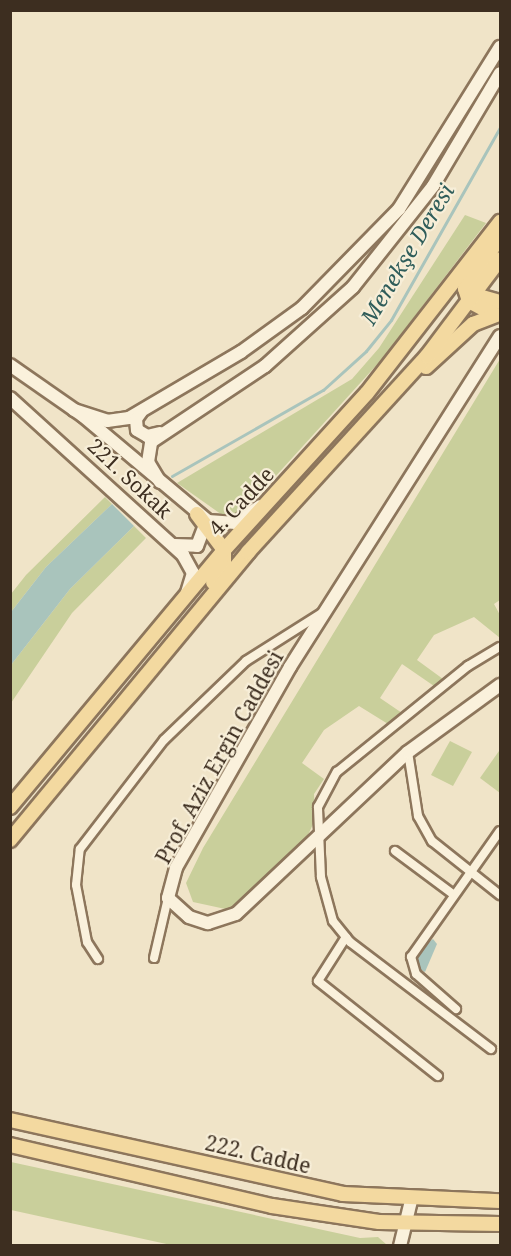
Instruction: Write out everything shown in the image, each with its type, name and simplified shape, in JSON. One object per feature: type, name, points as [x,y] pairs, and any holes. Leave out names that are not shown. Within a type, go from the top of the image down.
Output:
[{"type":"main road","name":"4. Cadde","points":[[10,807],[224,550],[334,432],[501,222]]},
{"type":"main road","points":[[470,296],[469,278],[501,237]]},
{"type":"main road","name":"4. Cadde","points":[[10,840],[191,621],[386,403],[501,259]]},
{"type":"main road","points":[[436,305],[470,296],[499,311]]},
{"type":"main road","points":[[386,403],[473,324],[499,311]]},
{"type":"main road","points":[[191,621],[224,567],[224,550],[201,519]]},
{"type":"main road","name":"222. Cadde","points":[[10,1120],[343,1194],[411,1201],[501,1201]]},
{"type":"main road","points":[[10,1145],[272,1206],[407,1223],[501,1224]]},
{"type":"street","points":[[501,47],[418,184],[351,262],[271,332],[142,412],[135,419],[137,430],[147,436],[160,433],[265,366],[353,287],[427,195],[501,73]]},
{"type":"street","name":"Prof. Aziz Ergin Caddesi","points":[[501,336],[322,613],[176,868],[168,898],[189,917],[208,923],[236,914],[408,752],[480,695],[501,685]]},
{"type":"street","points":[[10,364],[75,410],[201,519],[224,525],[268,501]]},
{"type":"street","name":"221. Sokak","points":[[12,403],[173,545],[193,573],[183,600]]},
{"type":"street","points":[[75,410],[107,421],[142,412]]},
{"type":"street","points":[[160,433],[147,455],[160,482]]},
{"type":"street","points":[[173,545],[197,546],[201,519]]},
{"type":"street","points":[[98,959],[87,942],[76,885],[80,849],[172,732],[246,661],[322,613]]},
{"type":"street","points":[[491,1049],[346,937],[333,921],[321,878],[318,807],[337,772],[468,666],[501,647]]},
{"type":"street","points":[[408,752],[418,816],[432,841],[468,872],[501,895]]},
{"type":"street","points":[[456,1009],[416,974],[410,962],[468,872],[501,831]]},
{"type":"street","points":[[395,851],[453,894]]},
{"type":"street","points":[[154,958],[168,898]]},
{"type":"street","points":[[346,937],[318,981],[438,1076]]},
{"type":"street","points":[[400,1245],[411,1201]]},
{"type":"green space","points":[[465,215],[486,223],[382,359],[244,511],[225,517],[177,483],[352,379],[379,348]]},
{"type":"green space","points":[[500,359],[500,600],[494,604],[500,615],[500,638],[474,617],[434,635],[417,660],[443,679],[434,686],[402,664],[380,698],[402,713],[388,724],[359,706],[324,730],[302,763],[324,779],[314,794],[315,820],[307,837],[230,910],[193,902],[186,883],[203,848]]},
{"type":"green space","points":[[105,497],[112,504],[46,567],[11,612],[11,594],[26,575]]},
{"type":"green space","points":[[134,526],[146,538],[72,613],[11,703],[11,665],[70,589]]},
{"type":"green space","points":[[450,741],[472,752],[453,786],[431,775]]},
{"type":"green space","points":[[500,752],[500,793],[480,778]]},
{"type":"green space","points":[[11,1162],[360,1238],[378,1237],[387,1245],[171,1245],[11,1210]]},
{"type":"water","points":[[112,504],[134,526],[70,589],[11,665],[11,612],[46,567]]},
{"type":"water","points":[[433,939],[437,944],[425,972],[418,968],[417,951]]},
{"type":"waterway","name":"Menekşe Deresi","points":[[172,476],[323,390],[366,351],[391,320],[500,127]]}]
